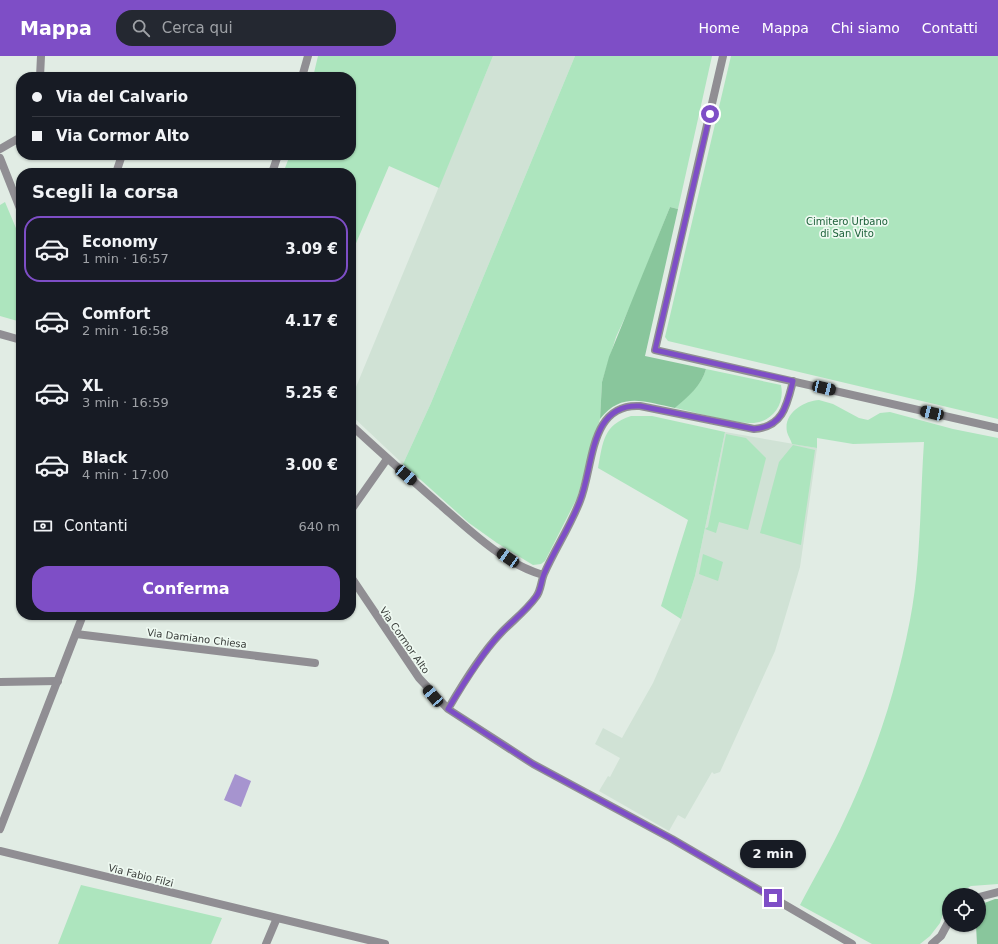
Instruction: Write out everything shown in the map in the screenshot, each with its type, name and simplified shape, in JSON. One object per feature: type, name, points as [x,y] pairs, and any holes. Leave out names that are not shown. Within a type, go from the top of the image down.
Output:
[{"type":"street","points":[[40,72],[41,56]]},
{"type":"street","points":[[303,72],[308,56]]},
{"type":"street","points":[[723,56],[655,350],[998,428]]},
{"type":"street","points":[[0,149],[16,140]]},
{"type":"street","points":[[0,158],[16,198]]},
{"type":"street","points":[[0,334],[16,339]]},
{"type":"street","points":[[448,709],[499,635],[537,596],[543,575],[561,543],[581,500],[598,432],[607,418],[614,412],[629,406],[640,406],[754,429],[762,428],[770,426],[782,413],[793,381]]},
{"type":"street","points":[[356,430],[490,546],[517,564],[543,575]]},
{"type":"street","points":[[356,503],[387,458]]},
{"type":"street","name":"Via Cormor Alto","points":[[356,585],[414,672],[433,696],[448,709],[533,764],[672,839],[852,944]]},
{"type":"street","points":[[0,829],[81,620]]},
{"type":"street","name":"Via Damiano Chiesa","points":[[76,634],[315,662]]},
{"type":"street","points":[[0,682],[58,681]]},
{"type":"street","name":"Via Fabio Filzi","points":[[0,851],[385,944]]},
{"type":"street","points":[[986,895],[998,892]]},
{"type":"street","points":[[266,944],[277,918]]},
{"type":"street","points":[[932,944],[943,932]]},
{"type":"shaded area","points":[[493,56],[575,56],[431,403],[403,464],[356,420],[356,387]]},
{"type":"shaded area","points":[[725,432],[817,448],[800,567],[775,651],[720,772],[714,774],[712,772],[685,819],[678,815],[669,831],[599,791],[608,776],[610,777],[620,758],[595,744],[603,728],[622,738],[653,683],[681,619],[695,576]]},
{"type":"shaded area","points":[[235,774],[251,781],[241,807],[224,800]]},
{"type":"green space","points":[[318,56],[493,56],[439,188],[389,166],[356,243],[356,168],[285,168],[288,160],[356,160],[356,72],[314,72]]},
{"type":"green space","points":[[575,56],[712,56],[678,209],[670,207],[633,300],[616,337],[602,382],[600,419],[577,498],[545,561],[541,564],[533,565],[497,543],[469,523],[403,464],[431,403]]},
{"type":"green space","name":"Cimitero Urbano di San Vito","points":[[731,56],[998,56],[998,419],[668,341],[665,337]]},
{"type":"green space","points":[[5,202],[16,228],[16,321],[0,316],[0,205]]},
{"type":"green space","points":[[670,207],[678,209],[645,356],[706,369],[698,385],[675,408],[644,401],[625,402],[608,410],[600,419],[602,382],[609,357]]},
{"type":"green space","points":[[706,369],[781,385],[782,392],[779,405],[767,419],[754,423],[726,420],[675,408],[698,385]]},
{"type":"green space","points":[[819,400],[833,404],[859,418],[868,420],[880,413],[890,412],[953,429],[998,438],[998,884],[971,886],[967,888],[942,888],[942,917],[940,923],[930,936],[920,944],[872,944],[800,905],[835,841],[856,795],[884,721],[899,671],[914,599],[920,532],[924,442],[853,444],[817,438],[817,448],[792,444],[787,432],[788,419],[796,409],[813,401]]},
{"type":"green space","points":[[631,416],[652,416],[725,432],[695,576],[681,619],[661,606],[688,520],[598,468],[603,442],[606,436],[615,424]]},
{"type":"green space","points":[[726,434],[746,438],[766,458],[748,530],[719,522],[716,533],[705,529],[708,527]]},
{"type":"green space","points":[[793,445],[815,450],[801,545],[760,533],[779,462]]},
{"type":"green space","points":[[703,554],[723,562],[718,581],[699,574]]},
{"type":"green space","points":[[81,885],[222,918],[211,944],[58,944]]},
{"type":"green space","points":[[998,899],[998,944],[977,944],[976,932],[986,932],[986,902]]},
{"type":"route","points":[[710,114],[655,350],[793,381],[787,403],[782,413],[770,426],[754,429],[640,406],[620,408],[607,418],[598,432],[581,500],[561,543],[543,575],[537,596],[499,635],[448,709],[490,738],[533,764],[672,839],[773,898]]}]
